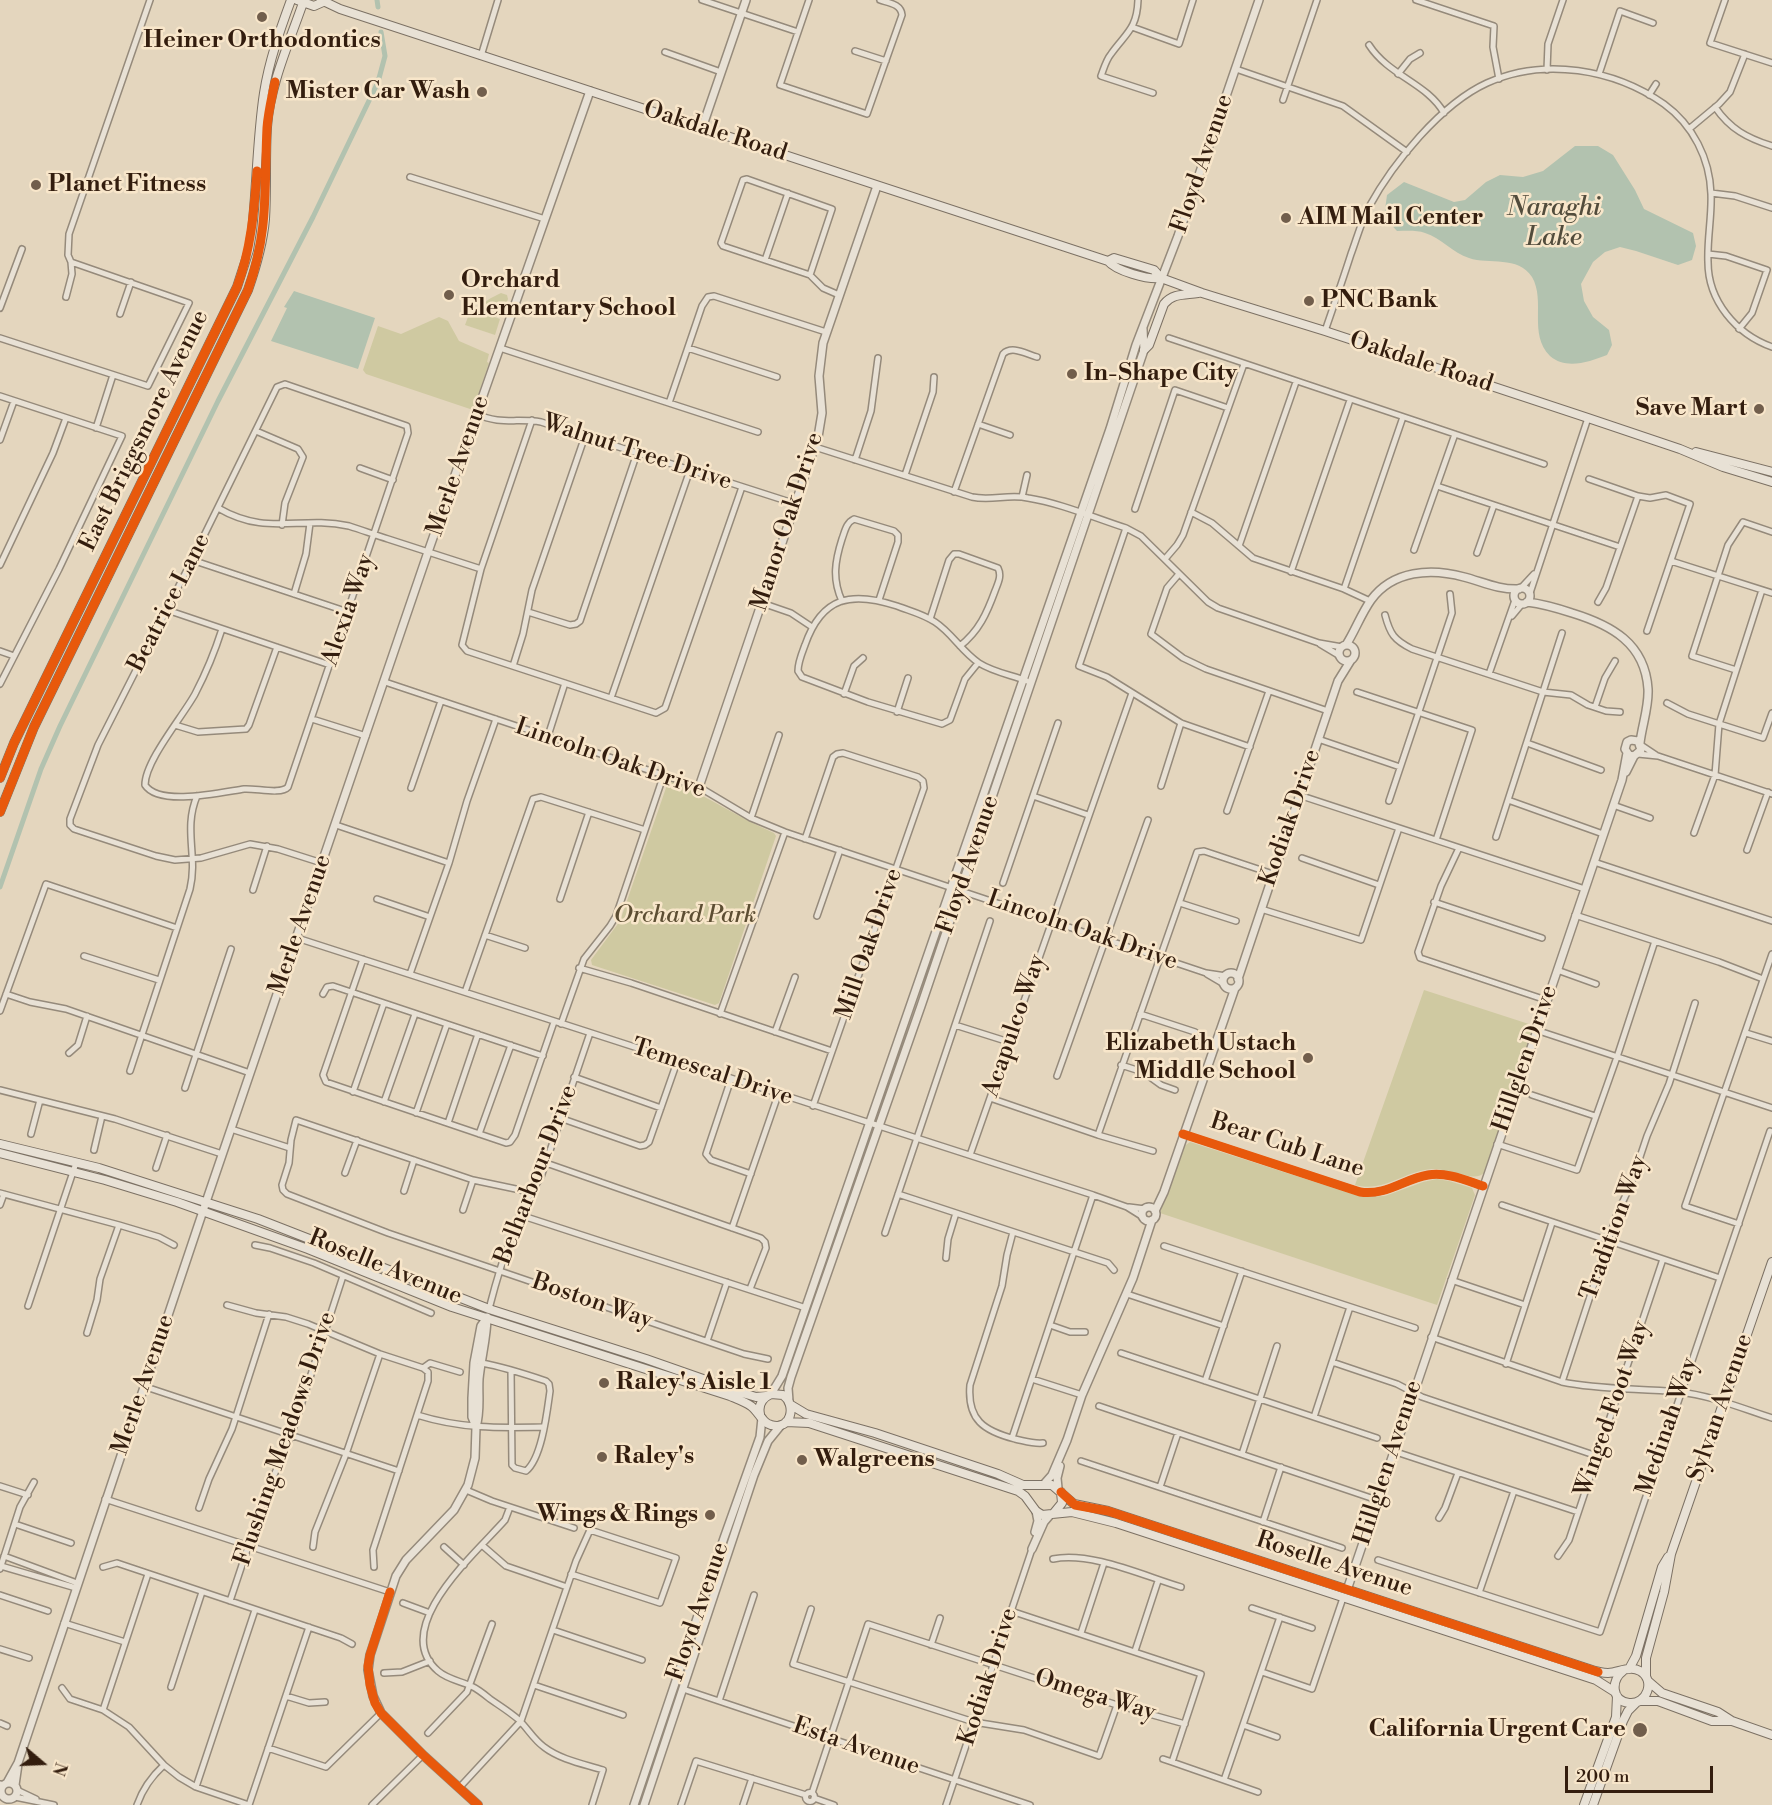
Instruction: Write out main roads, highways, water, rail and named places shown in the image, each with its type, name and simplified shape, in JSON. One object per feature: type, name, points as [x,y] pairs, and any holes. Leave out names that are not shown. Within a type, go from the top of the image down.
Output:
[{"type":"main road","name":"East Briggsmore Avenue","points":[[0,778],[14,743],[237,287],[252,231],[265,84],[276,42],[291,0]]},
{"type":"main road","name":"East Briggsmore Avenue","points":[[0,812],[34,727],[248,290],[264,233],[267,126],[270,107],[301,1]]},
{"type":"main road","name":"Oakdale Road","points":[[301,1],[314,6],[322,1],[481,56],[1108,261],[1112,266],[1128,272],[1152,279],[1161,278],[1325,331],[1680,449],[1723,467],[1772,482]]},
{"type":"main road","points":[[1144,350],[1149,345],[1168,299],[1177,295],[1202,293]]},
{"type":"main road","name":"Oakdale Road","points":[[1680,449],[1726,458],[1772,474]]},
{"type":"main road","points":[[1723,467],[1772,474]]},
{"type":"main road","name":"Roselle Avenue","points":[[0,1144],[76,1163],[206,1202],[307,1236],[489,1310],[609,1347],[752,1396],[769,1395]]},
{"type":"main road","name":"Roselle Avenue","points":[[0,1153],[133,1188],[203,1211],[486,1319],[730,1396],[748,1404],[761,1416]]},
{"type":"main road","name":"Sylvan Avenue","points":[[1647,1679],[1646,1658],[1664,1592],[1671,1554],[1772,1262]]},
{"type":"main road","points":[[780,1394],[790,1403],[806,1414],[898,1440],[998,1474],[1018,1484],[1052,1485],[1059,1490],[1062,1503],[1052,1514],[1042,1515],[1020,1492],[1005,1486],[810,1423],[771,1425],[761,1416],[760,1404],[769,1395],[780,1394]]},
{"type":"main road","points":[[783,1423],[791,1414],[790,1403]]},
{"type":"main road","points":[[1034,1508],[1032,1494],[1042,1485]]},
{"type":"main road","name":"Roselle Avenue","points":[[1059,1490],[1075,1505],[1108,1511],[1596,1680],[1616,1694]]},
{"type":"main road","name":"Roselle Avenue","points":[[1052,1514],[1076,1513],[1116,1523],[1299,1583],[1345,1594],[1589,1669],[1608,1673],[1626,1670]]},
{"type":"main road","name":"Sylvan Avenue","points":[[1626,1670],[1636,1656],[1662,1567],[1671,1554]]},
{"type":"main road","points":[[1584,1805],[1617,1715],[1616,1680],[1626,1670],[1638,1670],[1662,1693],[1718,1712],[1732,1721],[1772,1735]]},
{"type":"main road","points":[[1593,1805],[1623,1721],[1628,1711],[1647,1693],[1647,1679]]},
{"type":"main road","points":[[1616,1694],[1626,1702],[1658,1701],[1713,1721],[1732,1721]]},
{"type":"water","name":"Naraghi Lake","points":[[1575,146],[1598,146],[1613,155],[1644,209],[1693,233],[1696,246],[1692,260],[1678,265],[1620,247],[1605,252],[1593,262],[1581,284],[1584,301],[1593,317],[1609,330],[1612,345],[1607,355],[1570,364],[1556,360],[1543,347],[1538,328],[1536,286],[1526,270],[1511,263],[1469,258],[1425,233],[1397,231],[1384,217],[1387,195],[1404,182],[1454,202],[1465,200],[1486,182],[1500,175],[1523,177],[1543,171]]},
{"type":"water","points":[[294,291],[375,318],[358,369],[271,341],[287,308],[284,307]]},
{"type":"waterway","points":[[377,0],[378,7]]},
{"type":"waterway","points":[[0,887],[41,769],[60,726],[218,401],[313,217],[378,82],[385,56],[381,32]]},
{"type":"place","name":"Heiner Orthodontics","points":[[262,17]]},
{"type":"place","name":"Mister Car Wash","points":[[482,92]]},
{"type":"place","name":"Planet Fitness","points":[[36,185]]},
{"type":"place","name":"AIM Mail Center","points":[[1286,218]]},
{"type":"place","name":"Orchard Elementary School","points":[[449,295]]},
{"type":"place","name":"PNC Bank","points":[[1309,301]]},
{"type":"place","name":"In-Shape City","points":[[1072,374]]},
{"type":"place","name":"Save Mart","points":[[1759,409]]},
{"type":"place","name":"Elizabeth Ustach Middle School","points":[[1308,1058]]},
{"type":"place","name":"Raley's Aisle 1","points":[[604,1383]]},
{"type":"place","name":"Raley's","points":[[602,1457]]},
{"type":"place","name":"Walgreens","points":[[802,1460]]},
{"type":"place","name":"Wings & Rings","points":[[710,1515]]},
{"type":"place","name":"California Urgent Care","points":[[1640,1730]]},
{"type":"park label","name":"Orchard Park","points":[[685,916]]}]
